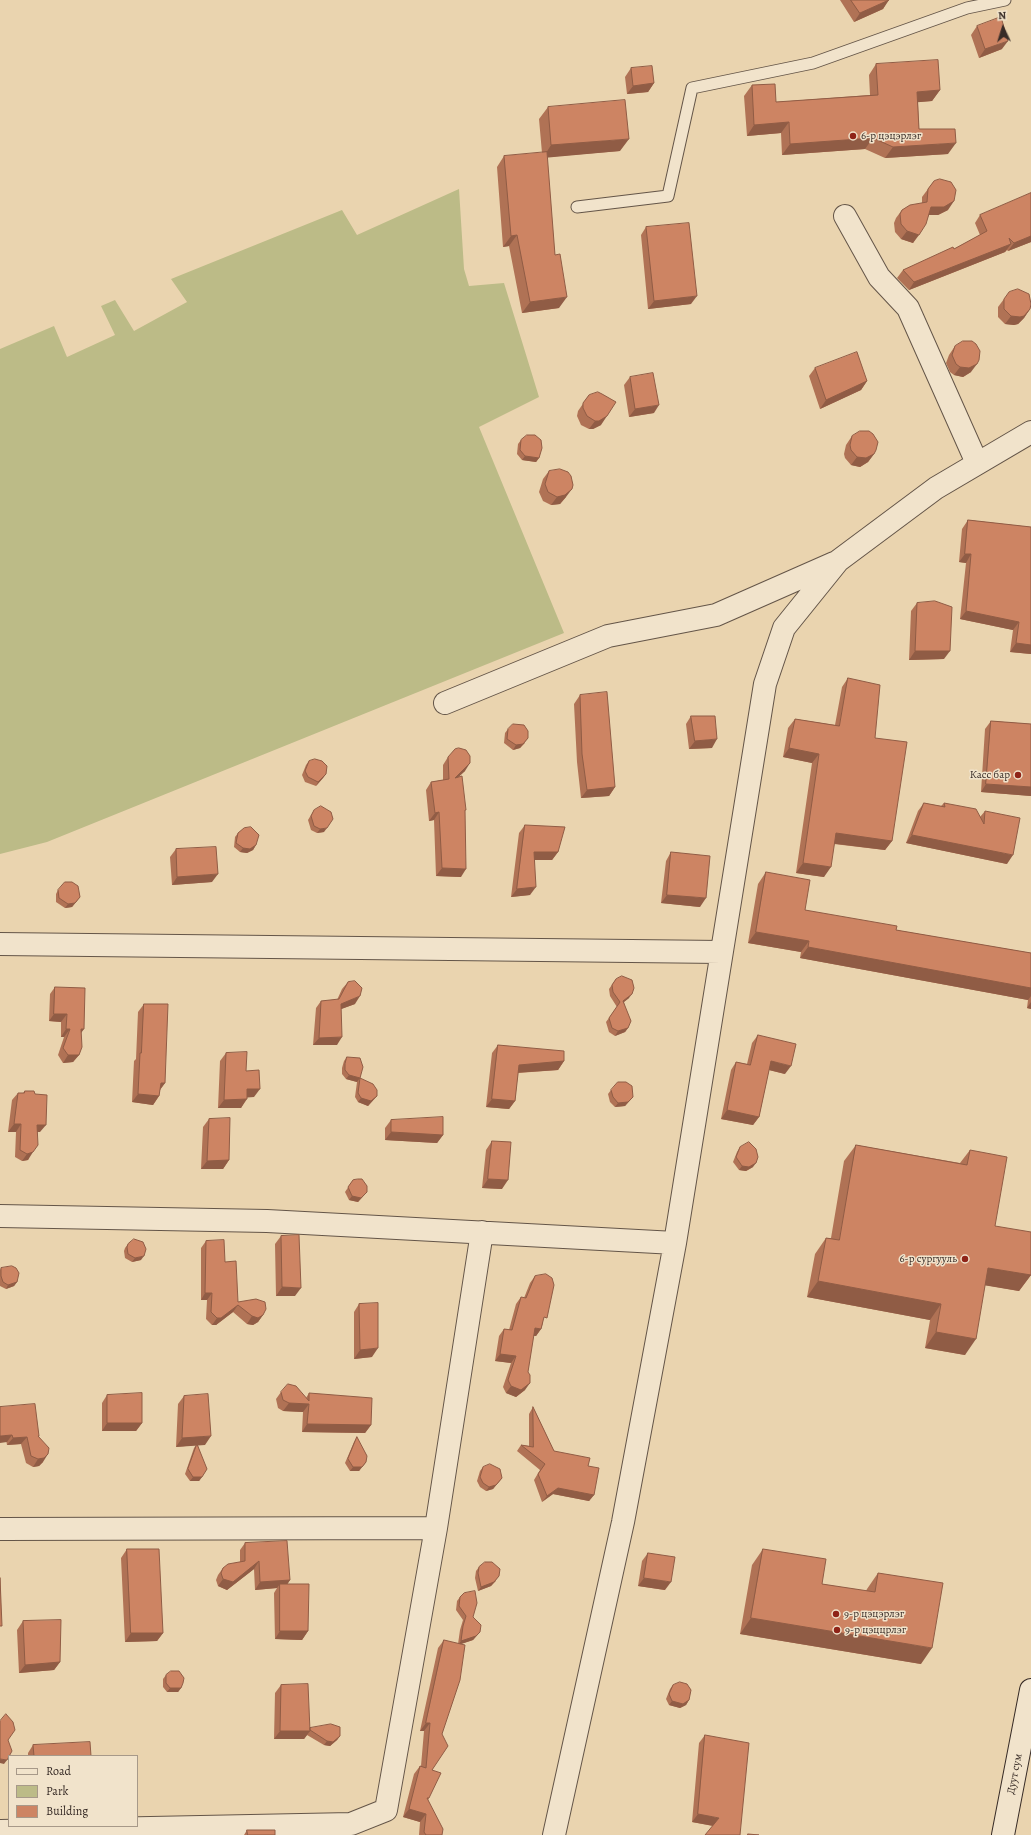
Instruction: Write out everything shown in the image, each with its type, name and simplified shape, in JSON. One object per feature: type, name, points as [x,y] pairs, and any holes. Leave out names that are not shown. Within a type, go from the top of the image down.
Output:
[{"type":"street","points":[[845,216],[879,277],[908,308],[977,463]]},
{"type":"street","points":[[445,703],[608,636],[716,615],[838,562],[936,488],[1031,432]]},
{"type":"street","points":[[554,1835],[623,1522],[675,1243],[765,684],[784,628],[838,562]]},
{"type":"street","points":[[0,944],[721,952]]},
{"type":"street","points":[[0,1216],[267,1221],[675,1243]]},
{"type":"street","points":[[0,1831],[351,1824],[386,1810],[436,1528],[482,1232]]},
{"type":"street","points":[[0,1529],[436,1528]]},
{"type":"street","name":"Дуут сум","points":[[1003,1835],[1031,1690]]},
{"type":"lane","points":[[577,207],[668,196],[692,88],[813,63],[966,8],[1005,0]]},
{"type":"green space","points":[[459,189],[464,269],[469,286],[504,283],[539,397],[479,427],[564,633],[47,842],[0,854],[0,349],[54,326],[67,357],[115,335],[101,306],[115,300],[134,331],[187,302],[171,279],[342,210],[357,235]]},
{"type":"building","points":[[851,0],[889,0],[860,13]]},
{"type":"building","points":[[1001,17],[1008,41],[985,49],[977,26]]},
{"type":"building","points":[[938,60],[940,90],[917,92],[919,129],[955,129],[956,143],[893,147],[873,138],[790,144],[789,122],[754,125],[752,85],[775,84],[776,102],[878,95],[876,64]]},
{"type":"building","points":[[652,66],[654,83],[633,86],[631,68]]},
{"type":"building","points":[[625,100],[629,139],[551,145],[548,107]]},
{"type":"building","points":[[547,152],[555,255],[560,254],[567,297],[530,302],[517,235],[511,236],[504,156]]},
{"type":"building","points":[[940,179],[951,182],[956,190],[954,201],[944,207],[931,207],[926,224],[919,235],[907,231],[901,224],[900,214],[902,210],[910,205],[927,202],[928,189],[934,181]]},
{"type":"building","points":[[1031,193],[1031,236],[1014,243],[1009,238],[1011,244],[914,282],[903,270],[953,247],[954,249],[987,231],[980,215]]},
{"type":"building","points":[[689,223],[697,296],[654,301],[646,227]]},
{"type":"building","points":[[1018,289],[1029,294],[1031,304],[1030,309],[1024,316],[1020,317],[1011,316],[1004,309],[1004,299],[1009,292]]},
{"type":"building","points":[[963,341],[972,341],[976,344],[980,351],[977,364],[969,368],[960,367],[956,364],[952,355],[955,346]]},
{"type":"building","points":[[857,352],[867,381],[826,400],[815,368]]},
{"type":"building","points":[[653,373],[659,405],[635,409],[630,377]]},
{"type":"building","points":[[598,392],[616,402],[607,416],[599,421],[595,421],[587,416],[583,408],[583,403],[589,395]]},
{"type":"building","points":[[860,431],[869,431],[878,442],[874,454],[866,458],[857,457],[851,450],[850,445],[852,436]]},
{"type":"building","points":[[527,435],[535,435],[541,440],[542,448],[539,458],[525,456],[520,450],[521,440]]},
{"type":"building","points":[[560,469],[568,472],[571,476],[573,485],[572,489],[565,495],[557,497],[548,492],[545,484],[549,471]]},
{"type":"building","points":[[968,520],[1031,527],[1031,645],[1016,643],[1019,622],[966,611],[971,554],[965,554]]},
{"type":"building","points":[[935,601],[952,607],[950,651],[915,651],[917,603]]},
{"type":"building","points":[[848,678],[880,685],[875,738],[907,742],[892,841],[836,833],[831,867],[803,863],[819,754],[789,748],[795,719],[839,726]]},
{"type":"building","points":[[607,692],[615,787],[587,790],[582,754],[580,695]]},
{"type":"building","points":[[691,716],[715,716],[717,739],[695,741]]},
{"type":"building","points":[[991,721],[1031,724],[1031,787],[986,784]]},
{"type":"building","points":[[513,724],[524,725],[528,731],[528,738],[523,744],[516,745],[507,739],[508,729]]},
{"type":"building","points":[[459,748],[466,750],[470,756],[470,763],[455,778],[462,776],[466,810],[466,869],[442,868],[439,812],[435,813],[431,782],[449,779],[448,757],[455,749]]},
{"type":"building","points":[[315,759],[322,761],[327,766],[326,774],[318,782],[308,777],[305,771],[309,761]]},
{"type":"building","points":[[924,803],[945,807],[944,803],[976,809],[984,824],[985,811],[1020,818],[1013,855],[912,835]]},
{"type":"building","points":[[321,806],[331,812],[333,819],[327,828],[320,829],[314,826],[311,816],[314,810]]},
{"type":"building","points":[[525,825],[565,827],[558,852],[534,852],[536,887],[517,889]]},
{"type":"building","points":[[251,827],[259,835],[256,845],[250,849],[243,848],[236,843],[238,833],[244,828]]},
{"type":"building","points":[[216,847],[218,874],[177,877],[176,849]]},
{"type":"building","points":[[671,852],[710,856],[706,898],[667,895]]},
{"type":"building","points":[[766,872],[810,880],[805,910],[897,926],[896,930],[1031,953],[1031,988],[808,947],[809,941],[756,932]]},
{"type":"building","points":[[65,882],[72,882],[78,886],[80,897],[75,903],[68,904],[59,898],[58,890]]},
{"type":"building","points":[[622,976],[632,980],[634,988],[632,994],[623,1001],[631,1021],[628,1028],[618,1031],[612,1028],[609,1018],[620,1002],[613,992],[612,985],[616,979]]},
{"type":"building","points":[[355,981],[362,988],[360,996],[341,1004],[342,1037],[319,1038],[321,1001],[339,999],[348,982]]},
{"type":"building","points":[[55,987],[85,988],[84,1029],[81,1029],[82,1047],[79,1055],[68,1055],[63,1048],[70,1029],[66,1029],[67,1014],[54,1014]]},
{"type":"building","points":[[144,1004],[168,1004],[165,1083],[161,1083],[159,1096],[138,1094]]},
{"type":"building","points":[[758,1035],[796,1044],[791,1066],[771,1061],[759,1117],[727,1110],[736,1062],[750,1065]]},
{"type":"building","points":[[498,1045],[564,1051],[564,1061],[519,1065],[515,1101],[492,1099]]},
{"type":"building","points":[[247,1052],[246,1071],[259,1070],[260,1089],[247,1089],[247,1099],[224,1100],[226,1053]]},
{"type":"building","points":[[347,1057],[360,1058],[363,1067],[360,1078],[349,1075],[345,1070]]},
{"type":"building","points":[[360,1078],[373,1084],[377,1090],[377,1096],[371,1101],[361,1098],[358,1093]]},
{"type":"building","points":[[618,1082],[626,1082],[632,1086],[633,1097],[628,1102],[618,1103],[613,1097],[611,1090]]},
{"type":"building","points":[[25,1091],[34,1091],[35,1094],[47,1095],[46,1125],[37,1125],[38,1145],[33,1152],[27,1154],[20,1150],[21,1124],[14,1124],[18,1093],[24,1093]]},
{"type":"building","points":[[443,1117],[443,1135],[391,1132],[391,1120]]},
{"type":"building","points":[[230,1118],[229,1160],[207,1161],[209,1119]]},
{"type":"building","points":[[492,1141],[511,1142],[508,1180],[488,1179]]},
{"type":"building","points":[[749,1142],[756,1149],[758,1157],[756,1163],[749,1167],[742,1166],[736,1157],[740,1147]]},
{"type":"building","name":"6-р сургууль","points":[[856,1145],[967,1165],[970,1150],[1007,1157],[995,1226],[1031,1232],[1031,1275],[988,1268],[976,1339],[936,1332],[941,1304],[818,1281],[826,1238],[839,1240]]},
{"type":"building","points":[[362,1179],[367,1186],[367,1192],[361,1198],[352,1196],[348,1187],[353,1180]]},
{"type":"building","points":[[299,1235],[301,1288],[282,1287],[281,1236]]},
{"type":"building","points":[[134,1239],[143,1242],[146,1249],[144,1256],[135,1258],[128,1254],[128,1244]]},
{"type":"building","points":[[224,1240],[225,1262],[236,1261],[238,1302],[256,1299],[265,1302],[266,1309],[263,1315],[258,1318],[252,1316],[238,1305],[221,1318],[217,1318],[211,1312],[212,1293],[205,1293],[206,1241]]},
{"type":"building","points":[[12,1266],[16,1268],[19,1273],[17,1282],[8,1285],[3,1282],[1,1268]]},
{"type":"building","points":[[546,1274],[552,1278],[554,1285],[547,1318],[544,1317],[541,1329],[535,1328],[528,1372],[530,1375],[530,1383],[521,1390],[511,1386],[508,1380],[516,1356],[500,1354],[504,1329],[512,1330],[521,1297],[526,1298],[535,1276]]},
{"type":"building","points":[[378,1303],[378,1348],[360,1350],[359,1304]]},
{"type":"building","points":[[288,1384],[296,1386],[309,1401],[309,1393],[372,1398],[371,1425],[307,1424],[309,1404],[289,1403],[283,1400],[281,1392]]},
{"type":"building","points":[[142,1393],[142,1423],[107,1423],[107,1395]]},
{"type":"building","points":[[208,1394],[211,1436],[182,1438],[184,1396]]},
{"type":"building","points":[[35,1404],[38,1436],[49,1448],[48,1454],[44,1458],[38,1459],[31,1456],[27,1437],[13,1438],[12,1435],[0,1436],[0,1407]]},
{"type":"building","points":[[533,1407],[554,1451],[590,1458],[588,1466],[599,1468],[594,1495],[558,1488],[547,1496],[538,1474],[545,1464],[521,1445],[533,1447]]},
{"type":"building","points":[[357,1437],[367,1456],[366,1462],[362,1467],[353,1467],[348,1459]]},
{"type":"building","points":[[197,1444],[207,1469],[202,1477],[193,1477],[188,1469]]},
{"type":"building","points":[[490,1464],[500,1469],[502,1478],[496,1485],[489,1487],[483,1483],[480,1477],[483,1467]]},
{"type":"building","points":[[287,1541],[290,1580],[260,1582],[259,1561],[233,1582],[223,1579],[221,1573],[223,1568],[228,1564],[245,1561],[245,1543]]},
{"type":"building","points":[[127,1549],[159,1549],[163,1633],[131,1633]]},
{"type":"building","name":"9-р цэцэрлэг","points":[[763,1549],[826,1559],[822,1584],[875,1592],[878,1573],[943,1583],[932,1648],[751,1618]]},
{"type":"building","points":[[648,1553],[675,1557],[671,1582],[644,1578]]},
{"type":"building","points":[[485,1562],[492,1562],[500,1569],[499,1576],[494,1582],[481,1587],[478,1573],[479,1567]]},
{"type":"building","points":[[0,1578],[2,1626],[0,1626]]},
{"type":"building","points":[[280,1584],[309,1584],[308,1631],[280,1631]]},
{"type":"building","points":[[475,1591],[477,1603],[473,1617],[481,1625],[480,1632],[476,1636],[461,1641],[466,1616],[459,1606],[460,1597],[464,1593]]},
{"type":"building","points":[[61,1620],[60,1662],[25,1665],[23,1621]]},
{"type":"building","points":[[444,1640],[465,1645],[460,1680],[442,1734],[448,1746],[432,1770],[441,1773],[429,1798],[427,1798],[443,1829],[442,1835],[426,1835],[424,1832],[426,1814],[409,1809],[420,1766],[426,1768],[430,1723],[426,1723]]},
{"type":"building","points":[[171,1671],[179,1671],[184,1678],[181,1688],[170,1688],[166,1683],[166,1675]]},
{"type":"building","points":[[680,1682],[687,1684],[691,1690],[689,1700],[683,1704],[672,1701],[669,1694],[673,1685]]},
{"type":"building","points":[[308,1684],[310,1731],[280,1731],[281,1685]]},
{"type":"building","points":[[6,1714],[13,1722],[15,1730],[8,1740],[12,1751],[10,1755],[8,1755],[7,1760],[0,1759],[0,1721]]},
{"type":"building","points":[[331,1724],[340,1727],[340,1736],[333,1742],[327,1741],[310,1730],[310,1728]]},
{"type":"building","points":[[705,1735],[749,1743],[740,1835],[705,1835],[719,1818],[698,1814]]},
{"type":"building","points":[[90,1742],[91,1755],[34,1755],[33,1745]]},
{"type":"building","points":[[247,1830],[275,1830],[275,1835],[248,1835]]},
{"type":"place","name":"6-р цэцэрлэг","points":[[853,136]]},
{"type":"place","name":"Касс бар","points":[[1018,775]]},
{"type":"place","name":"6-р сургууль","points":[[965,1259]]},
{"type":"place","name":"9-р цэцэрлэг","points":[[836,1614]]},
{"type":"place","name":"9-р цэццрлэг","points":[[837,1630]]}]
